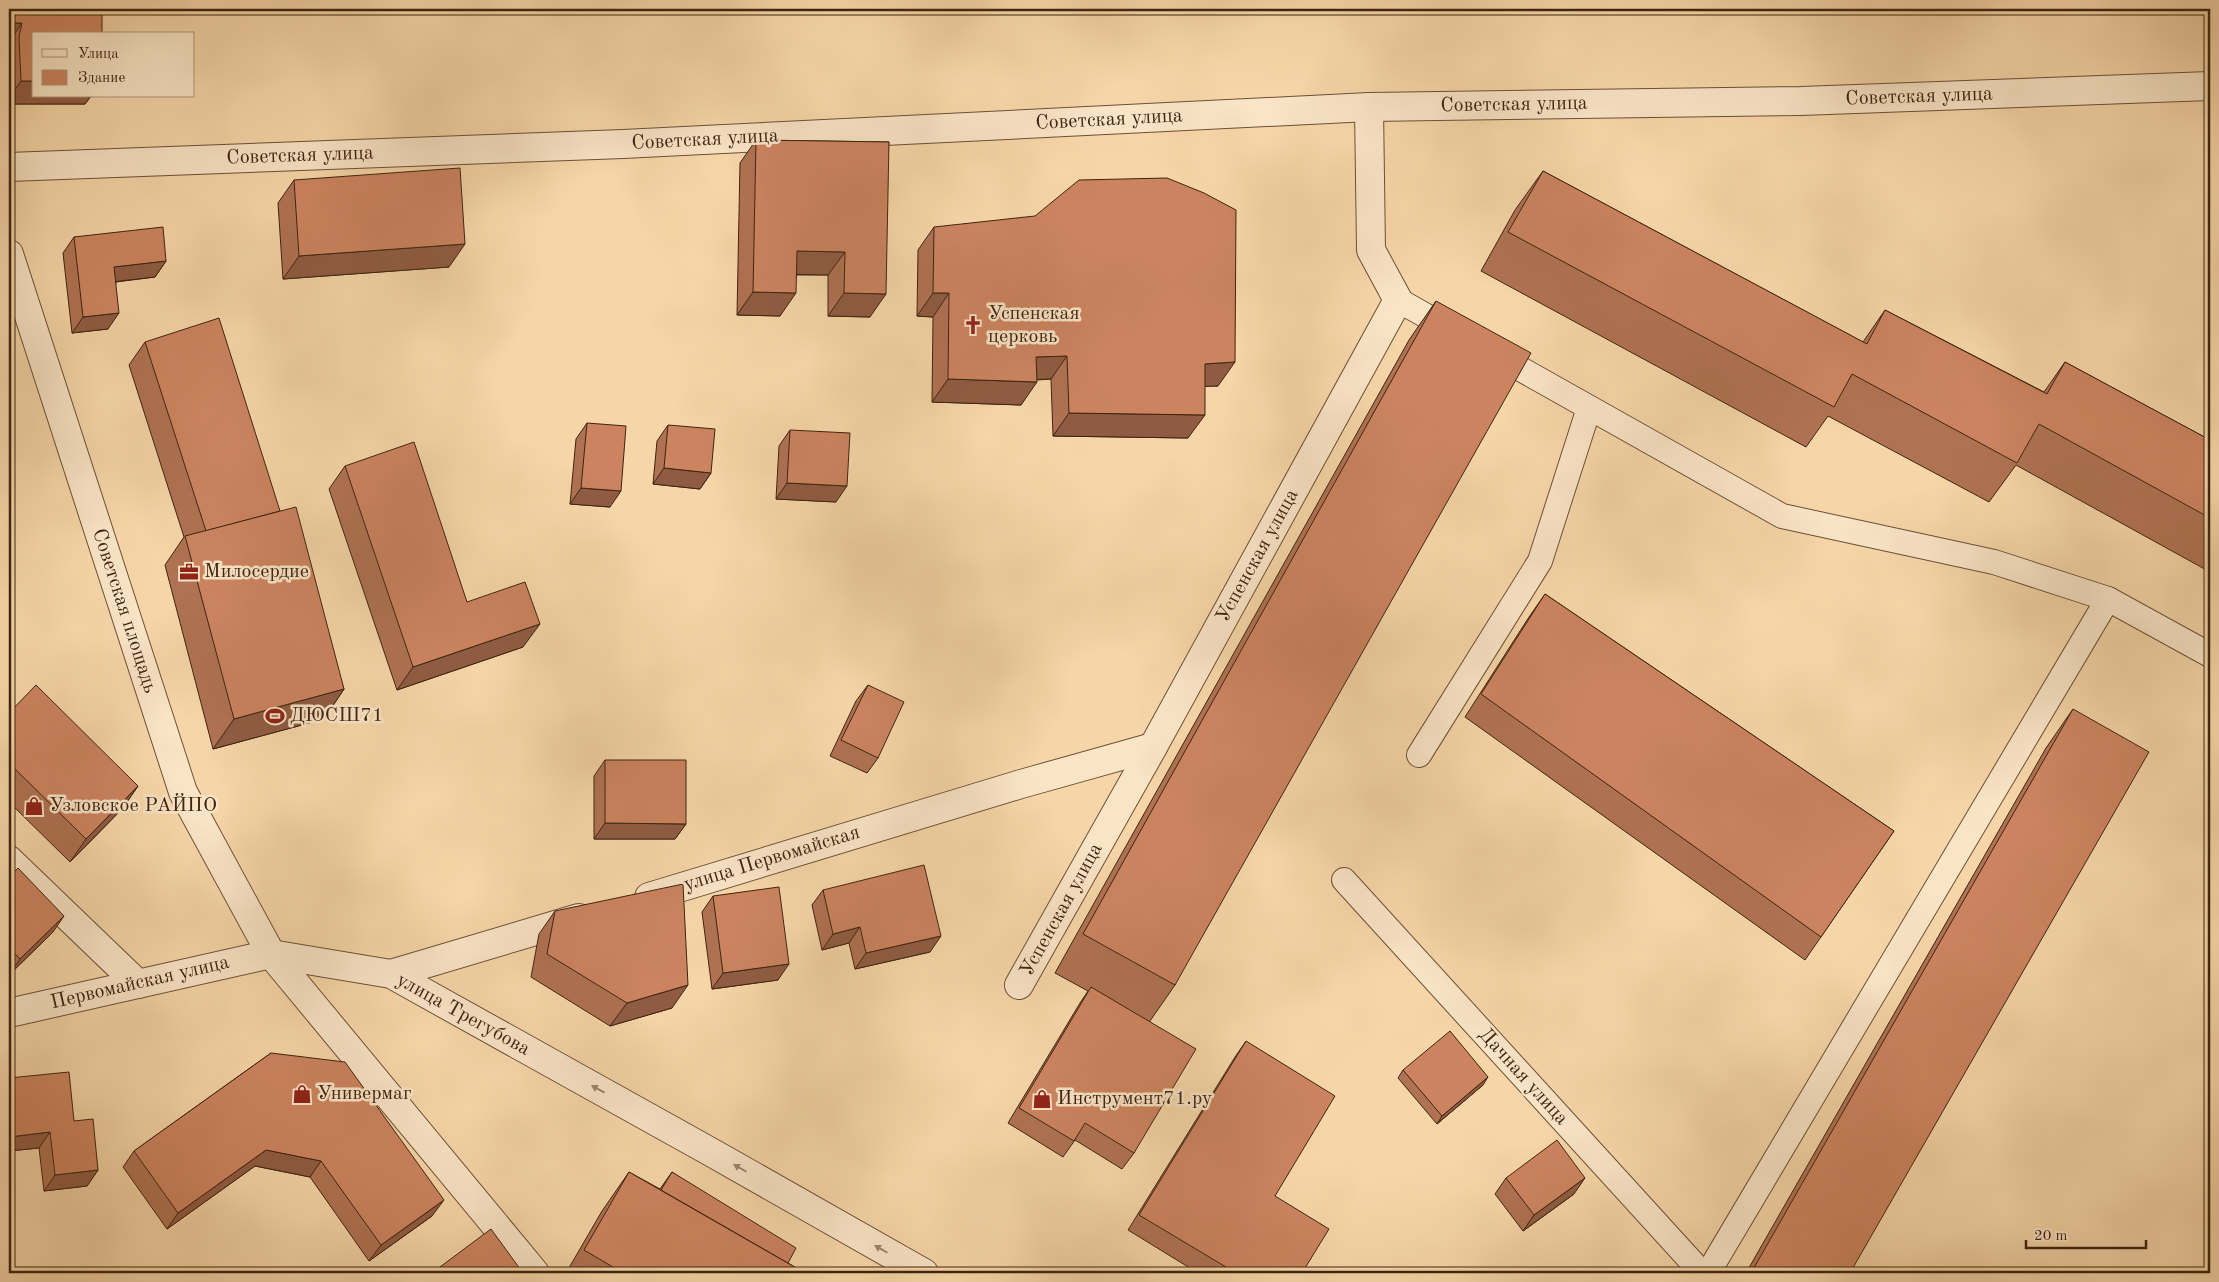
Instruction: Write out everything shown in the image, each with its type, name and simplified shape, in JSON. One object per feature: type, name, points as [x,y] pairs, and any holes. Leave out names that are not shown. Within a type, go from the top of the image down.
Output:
[{"type":"street","name":"Советская улица","points":[[9,166],[623,144],[1369,107],[1801,101],[2210,86]]},
{"type":"street","points":[[1369,107],[1371,250],[1398,300]]},
{"type":"street","name":"Советская площадь","points":[[9,254],[183,792],[271,954]]},
{"type":"street","name":"Успенская улица","points":[[1019,985],[1153,747],[1398,300]]},
{"type":"street","name":"улица Первомайская","points":[[630,902],[1021,784],[1153,747]]},
{"type":"street","points":[[9,860],[138,984]]},
{"type":"street","points":[[391,974],[601,911]]},
{"type":"street","points":[[271,954],[535,1273]]},
{"type":"street","name":"улица Трегубова","points":[[271,954],[391,974],[709,1150],[924,1273]]},
{"type":"street","name":"Первомайская улица","points":[[9,1013],[271,954]]},
{"type":"lane","points":[[1398,300],[1782,516],[1994,562],[2108,599],[2210,655]]},
{"type":"lane","points":[[1419,755],[1540,561],[1589,408]]},
{"type":"lane","points":[[1708,1273],[2108,599]]},
{"type":"lane","name":"Дачная улица","points":[[1344,880],[1702,1273]]},
{"type":"building","points":[[9,9],[102,9],[102,32],[32,32],[32,81],[21,81],[19,37],[22,23],[9,23]]},
{"type":"building","points":[[9,44],[14,44],[15,104],[9,104]]},
{"type":"building","points":[[756,140],[889,142],[886,294],[844,293],[845,252],[797,251],[796,293],[753,292]]},
{"type":"building","points":[[460,168],[465,244],[299,256],[294,180]]},
{"type":"building","points":[[1543,171],[1867,344],[1885,310],[2047,394],[2065,362],[2210,440],[2210,518],[2039,424],[2017,463],[1852,374],[1834,407],[1508,232]]},
{"type":"building","name":"Успенская церковь","points":[[1167,178],[1204,193],[1236,210],[1235,362],[1205,364],[1205,415],[1069,413],[1067,356],[1036,357],[1037,382],[948,379],[949,293],[933,293],[934,227],[1035,216],[1079,180]]},
{"type":"building","points":[[163,227],[166,261],[114,267],[119,313],[83,317],[74,237]]},
{"type":"building","points":[[1436,301],[1531,353],[1175,985],[1083,934]]},
{"type":"building","points":[[219,318],[280,511],[206,531],[145,342]]},
{"type":"building","points":[[587,423],[626,426],[621,491],[581,488]]},
{"type":"building","points":[[668,425],[715,429],[711,473],[664,468]]},
{"type":"building","points":[[790,430],[850,433],[847,486],[787,483]]},
{"type":"building","points":[[414,442],[467,602],[525,582],[540,624],[413,667],[345,466]]},
{"type":"building","points":[[296,507],[344,689],[234,719],[185,536]]},
{"type":"building","points":[[1545,594],[1894,831],[1821,937],[1481,694]]},
{"type":"building","points":[[36,685],[138,786],[86,839],[9,763],[9,713]]},
{"type":"building","points":[[868,685],[904,702],[878,758],[841,740]]},
{"type":"building","points":[[2073,709],[2149,752],[1850,1273],[1751,1273]]},
{"type":"building","points":[[605,760],[686,760],[686,824],[605,823]]},
{"type":"building","points":[[924,865],[941,936],[866,953],[860,927],[833,934],[823,890]]},
{"type":"building","points":[[18,868],[64,916],[20,959],[9,947],[9,877]]},
{"type":"building","points":[[683,884],[688,985],[627,1003],[547,954],[555,911]]},
{"type":"building","points":[[779,887],[789,964],[723,973],[713,896]]},
{"type":"building","points":[[1091,987],[1196,1049],[1134,1153],[1085,1123],[1074,1141],[1019,1108]]},
{"type":"building","points":[[1450,1031],[1488,1077],[1442,1116],[1403,1070]]},
{"type":"building","points":[[1246,1041],[1335,1096],[1275,1196],[1329,1229],[1302,1273],[1236,1273],[1139,1215]]},
{"type":"building","points":[[271,1053],[345,1062],[444,1200],[381,1245],[321,1161],[266,1150],[178,1213],[134,1151]]},
{"type":"building","points":[[69,1072],[74,1121],[93,1119],[98,1170],[55,1175],[50,1132],[9,1137],[9,1078]]},
{"type":"building","points":[[1557,1140],[1585,1178],[1534,1215],[1506,1178]]},
{"type":"building","points":[[629,1172],[805,1273],[623,1273],[584,1250]]},
{"type":"building","points":[[672,1172],[796,1248],[788,1263],[661,1190]]},
{"type":"building","points":[[491,1229],[523,1273],[444,1273],[440,1267]]},
{"type":"building","points":[[1406,1267],[1412,1273],[1399,1273]]},
{"type":"place","name":"Успенская церковь","points":[[973,325]]},
{"type":"place","name":"Милосердие","points":[[189,572]]},
{"type":"place","name":"ДЮСШ71","points":[[275,716]]},
{"type":"place","name":"Узловское РАЙПО","points":[[34,806]]},
{"type":"place","name":"Универмаг","points":[[302,1094]]},
{"type":"place","name":"Инструмент71.ру","points":[[1042,1099]]}]
